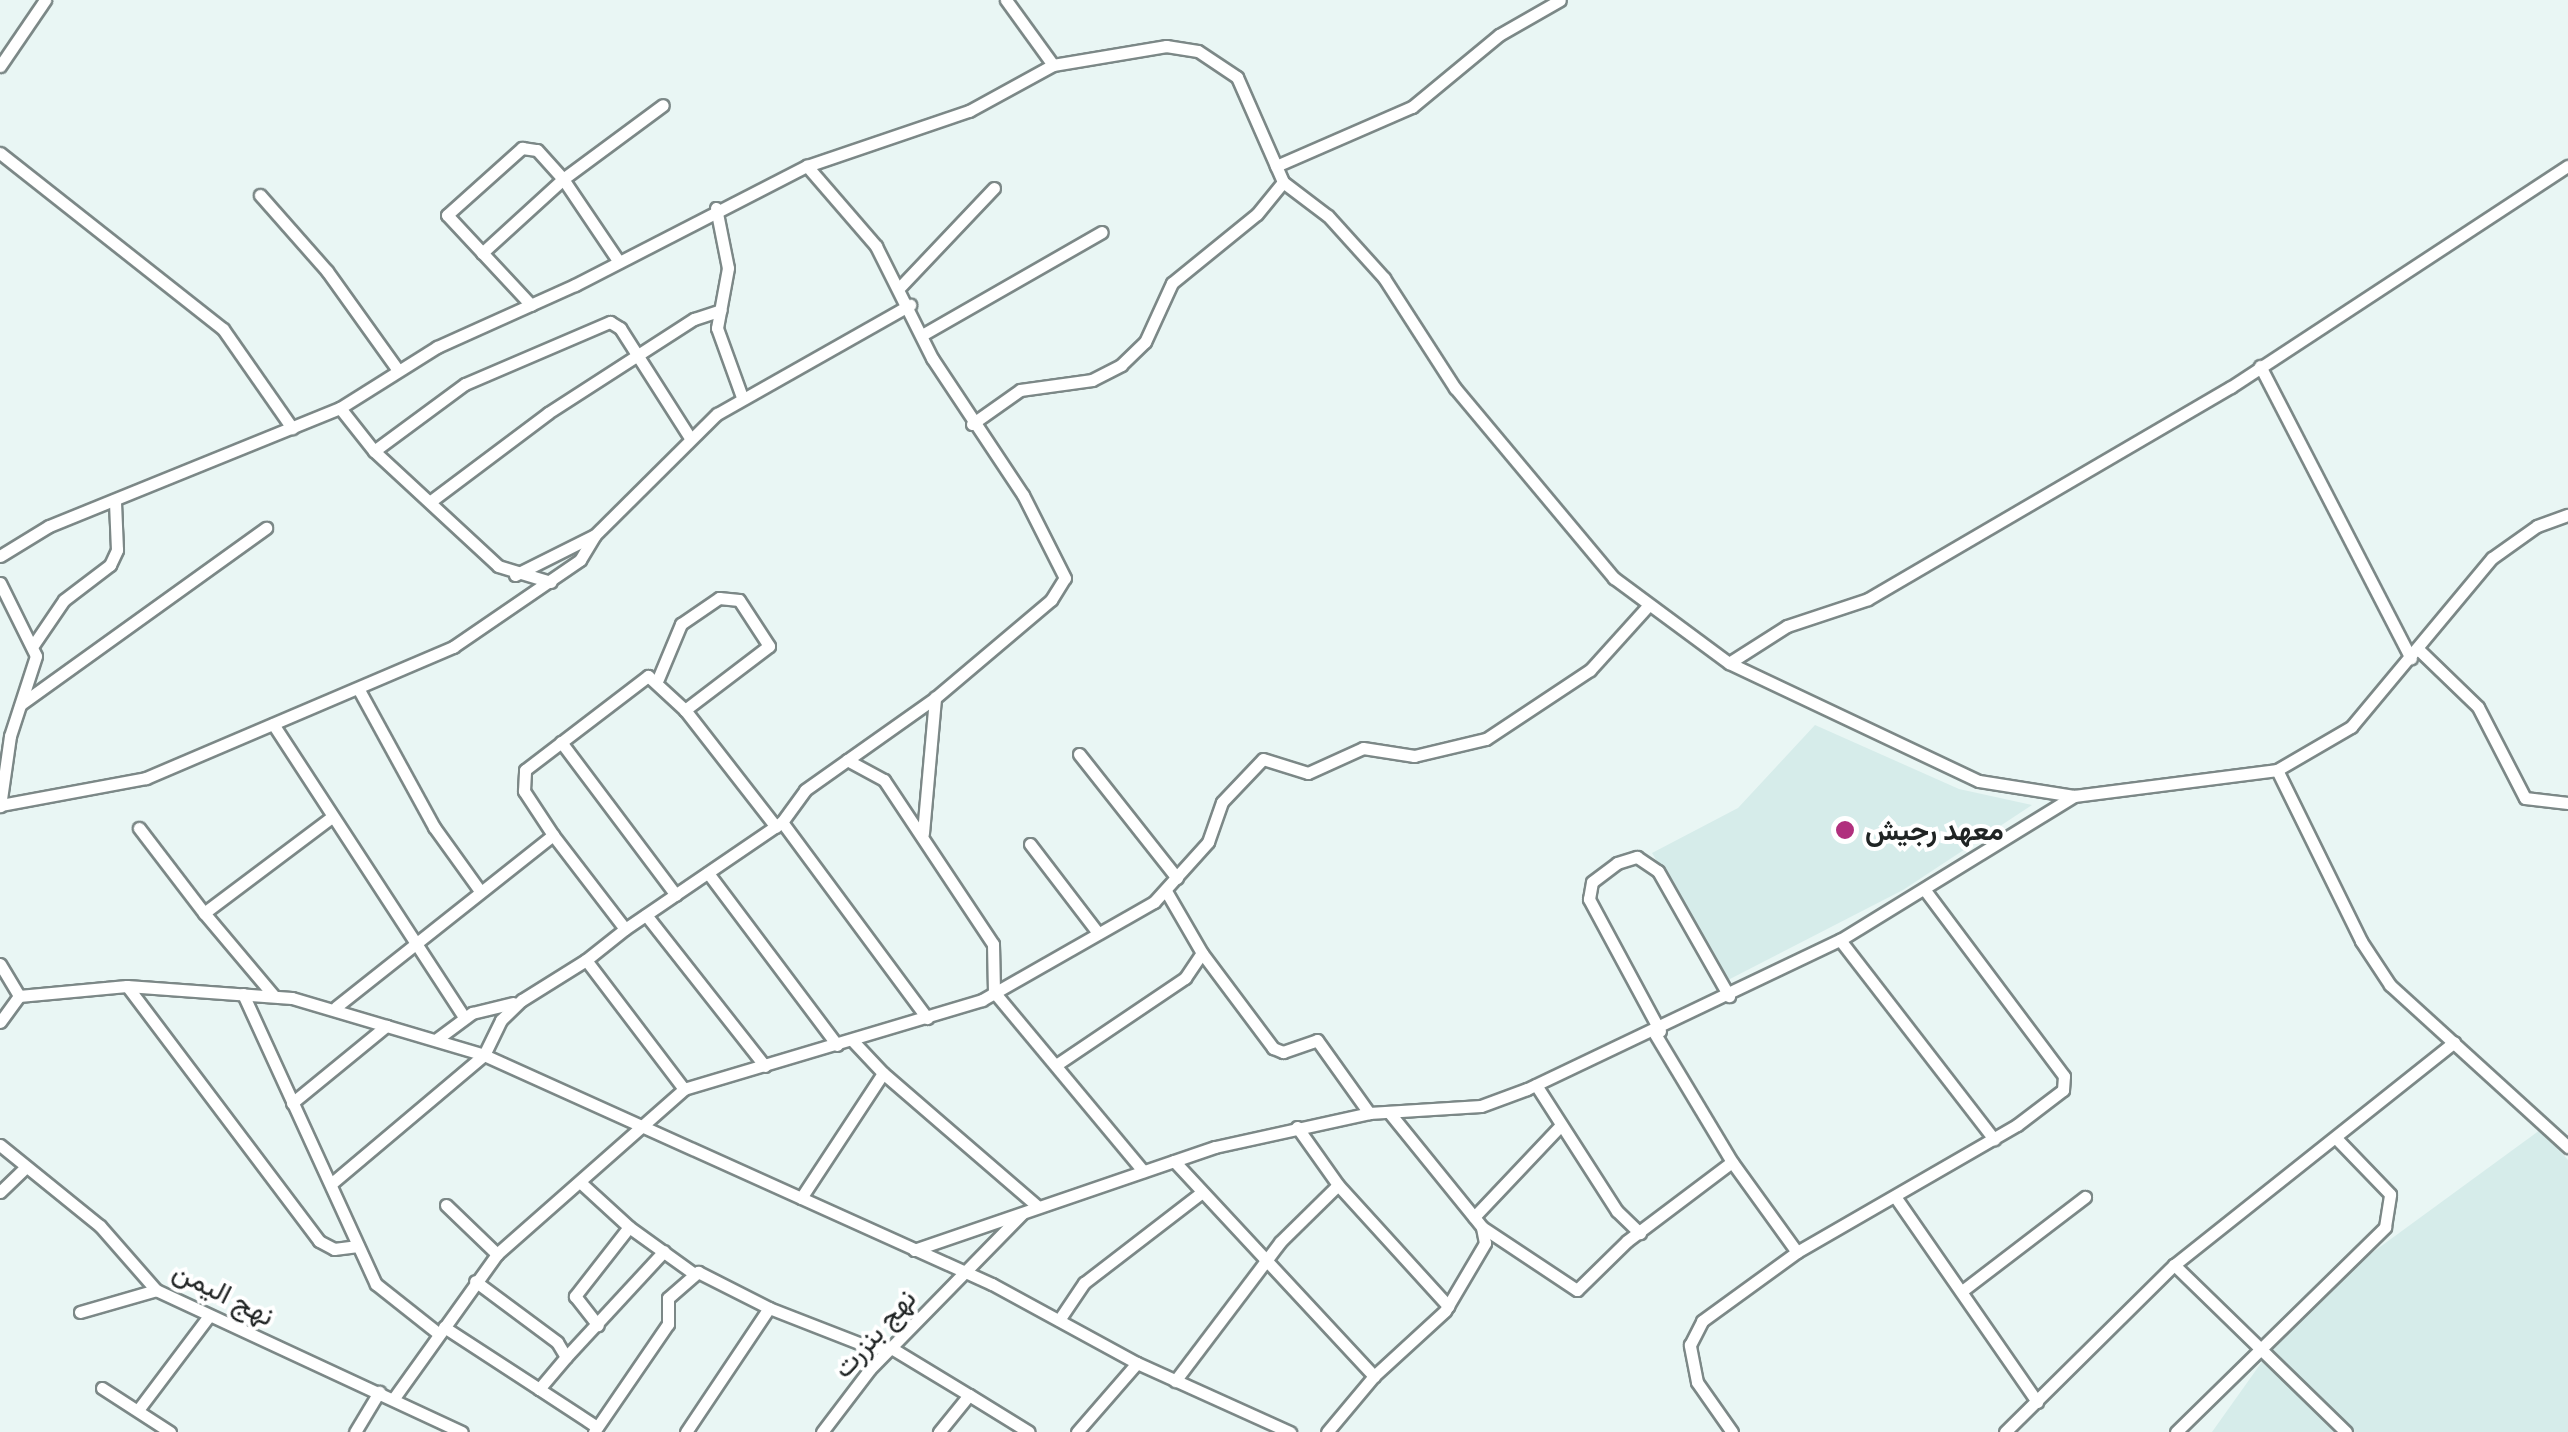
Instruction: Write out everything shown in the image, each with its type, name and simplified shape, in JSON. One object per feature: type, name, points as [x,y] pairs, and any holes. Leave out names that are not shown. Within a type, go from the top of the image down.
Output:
[{"type":"street","points":[[0,66],[46,0]]},
{"type":"street","points":[[1006,0],[1053,65]]},
{"type":"street","points":[[1276,166],[1405,110],[1500,36],[1560,0]]},
{"type":"street","points":[[0,556],[49,526],[340,408],[398,370],[619,262],[716,208],[807,166],[969,111],[1053,65],[1122,49],[1198,51],[1244,87],[1284,182],[1356,244],[1515,466],[1647,607],[1729,662],[1979,780],[2074,796],[2277,770],[2351,728],[2482,567],[2537,526],[2568,515]]},
{"type":"street","points":[[482,253],[563,180],[663,105]]},
{"type":"street","points":[[532,306],[448,218],[452,206],[526,147],[563,180],[619,262]]},
{"type":"street","points":[[0,154],[223,329],[292,428]]},
{"type":"street","points":[[332,1183],[484,1055],[500,1020],[522,1000],[586,960],[779,824],[794,800],[935,698],[1052,600],[1064,578],[1023,495],[972,424],[922,336],[900,286],[857,221],[807,166]]},
{"type":"street","points":[[1729,662],[1787,626],[1868,599],[2358,309],[2483,218],[2568,166]]},
{"type":"street","points":[[972,424],[1020,390],[1092,380],[1121,365],[1145,342],[1172,283],[1245,224],[1284,182]]},
{"type":"street","points":[[900,286],[994,188]]},
{"type":"street","points":[[260,195],[327,270],[398,370]]},
{"type":"street","points":[[716,208],[728,268],[718,335],[742,397]]},
{"type":"street","points":[[922,336],[1102,232]]},
{"type":"street","points":[[515,575],[594,535],[690,438],[742,397],[910,306]]},
{"type":"street","points":[[431,502],[636,355],[720,310]]},
{"type":"street","points":[[374,451],[465,384],[518,366],[603,323],[616,324],[690,438]]},
{"type":"street","points":[[2260,366],[2415,653],[2478,707],[2525,798],[2568,803]]},
{"type":"street","points":[[340,408],[374,451],[515,575],[551,582]]},
{"type":"street","points":[[34,644],[64,600],[110,565],[117,550],[115,502]]},
{"type":"street","points":[[21,704],[266,528]]},
{"type":"street","points":[[0,583],[34,644],[34,669],[10,736],[1,806],[146,778],[359,690],[453,647],[584,556],[594,535]]},
{"type":"street","points":[[658,679],[681,624],[719,598],[739,600],[769,646],[685,710]]},
{"type":"street","points":[[394,1398],[497,1254],[684,1090],[927,1018],[994,992],[1166,891],[1208,842],[1222,802],[1263,759],[1308,772],[1363,748],[1414,756],[1472,745],[1590,670],[1647,607]]},
{"type":"street","points":[[658,679],[779,824],[927,1018]]},
{"type":"street","points":[[625,929],[554,835],[520,781],[561,742],[636,682],[658,679]]},
{"type":"street","points":[[359,690],[434,827],[480,891]]},
{"type":"street","points":[[922,834],[935,698]]},
{"type":"street","points":[[273,724],[464,1017]]},
{"type":"street","points":[[561,742],[676,895]]},
{"type":"street","points":[[1079,754],[1177,878]]},
{"type":"street","points":[[847,760],[881,776],[993,944],[994,992],[1143,1170]]},
{"type":"street","points":[[2277,770],[2375,964],[2568,1148]]},
{"type":"street","points":[[914,1250],[1174,1160],[1297,1127],[1369,1113],[1481,1106],[1536,1085],[1657,1032],[1840,940],[2074,796]]},
{"type":"street","points":[[204,913],[332,817]]},
{"type":"street","points":[[140,828],[274,996]]},
{"type":"street","points":[[336,1007],[415,940],[554,835]]},
{"type":"street","points":[[1030,844],[1098,933]]},
{"type":"street","points":[[1729,996],[1658,871],[1637,857],[1617,863],[1592,882],[1589,899],[1657,1032],[1732,1162],[1797,1252]]},
{"type":"street","points":[[708,873],[837,1046]]},
{"type":"street","points":[[1732,1432],[1697,1382],[1690,1345],[1702,1321],[1797,1252],[1994,1139],[2066,1083],[1924,890]]},
{"type":"street","points":[[1166,891],[1202,953],[1273,1048],[1283,1052],[1318,1040],[1369,1113]]},
{"type":"street","points":[[646,915],[765,1066]]},
{"type":"street","points":[[1840,940],[1994,1139]]},
{"type":"street","points":[[1056,1065],[1185,978],[1202,953]]},
{"type":"street","points":[[586,960],[684,1090]]},
{"type":"street","points":[[0,964],[19,996]]},
{"type":"street","points":[[127,986],[319,1241],[334,1250],[358,1246]]},
{"type":"street","points":[[0,1022],[19,996],[127,986],[274,996],[336,1007],[484,1055],[643,1124],[964,1270],[1258,1426],[1290,1432]]},
{"type":"street","points":[[243,994],[384,1295],[539,1388],[596,1430],[668,1324],[668,1298],[693,1272]]},
{"type":"street","points":[[436,1039],[464,1017],[522,1000]]},
{"type":"street","points":[[292,1102],[386,1026]]},
{"type":"street","points":[[853,1041],[1031,1210]]},
{"type":"street","points":[[2005,1432],[2174,1265],[2454,1042]]},
{"type":"street","points":[[801,1198],[883,1073]]},
{"type":"street","points":[[1536,1085],[1560,1126],[1640,1232]]},
{"type":"street","points":[[1388,1112],[1478,1222],[1577,1290],[1640,1232],[1732,1162]]},
{"type":"street","points":[[1478,1222],[1560,1126]]},
{"type":"street","points":[[1297,1127],[1338,1185],[1448,1306]]},
{"type":"street","points":[[2176,1432],[2392,1214],[2390,1194],[2336,1138]]},
{"type":"street","name":"نهج اليمن","points":[[0,1145],[100,1226],[156,1290],[462,1432]]},
{"type":"street","points":[[1174,1160],[1374,1376]]},
{"type":"street","points":[[0,1192],[26,1167]]},
{"type":"street","points":[[581,1182],[629,1226],[693,1272],[769,1308],[868,1347],[893,1349],[1030,1432]]},
{"type":"street","points":[[1175,1381],[1266,1262],[1338,1185]]},
{"type":"street","points":[[1059,1320],[1084,1282],[1202,1192]]},
{"type":"street","points":[[1962,1292],[2085,1197]]},
{"type":"street","points":[[1896,1198],[2037,1402]]},
{"type":"street","points":[[446,1204],[497,1254]]},
{"type":"street","name":"نهج بنزرت","points":[[822,1432],[964,1270],[1031,1210]]},
{"type":"street","points":[[1327,1432],[1374,1376],[1448,1306],[1484,1253],[1478,1222]]},
{"type":"street","points":[[598,1325],[575,1296],[629,1226]]},
{"type":"street","points":[[539,1388],[664,1251]]},
{"type":"street","points":[[2174,1265],[2346,1432]]},
{"type":"street","points":[[475,1281],[557,1342],[566,1357]]},
{"type":"street","points":[[80,1312],[156,1290]]},
{"type":"street","points":[[686,1432],[769,1308]]},
{"type":"street","points":[[138,1410],[208,1317]]},
{"type":"street","points":[[1078,1432],[1137,1364]]},
{"type":"street","points":[[102,1388],[170,1432]]},
{"type":"street","points":[[355,1432],[380,1392]]},
{"type":"street","points":[[940,1432],[969,1396]]},
{"type":"shaded area","name":"معهد رجيش","points":[[1815,725],[1959,789],[2032,805],[1903,890],[1728,980],[1652,853],[1738,808]]},
{"type":"shaded area","points":[[2540,1130],[2568,1160],[2568,1432],[2212,1432],[2276,1342],[2369,1255]]},
{"type":"place","name":"معهد رجيش","points":[[1845,830]]}]
